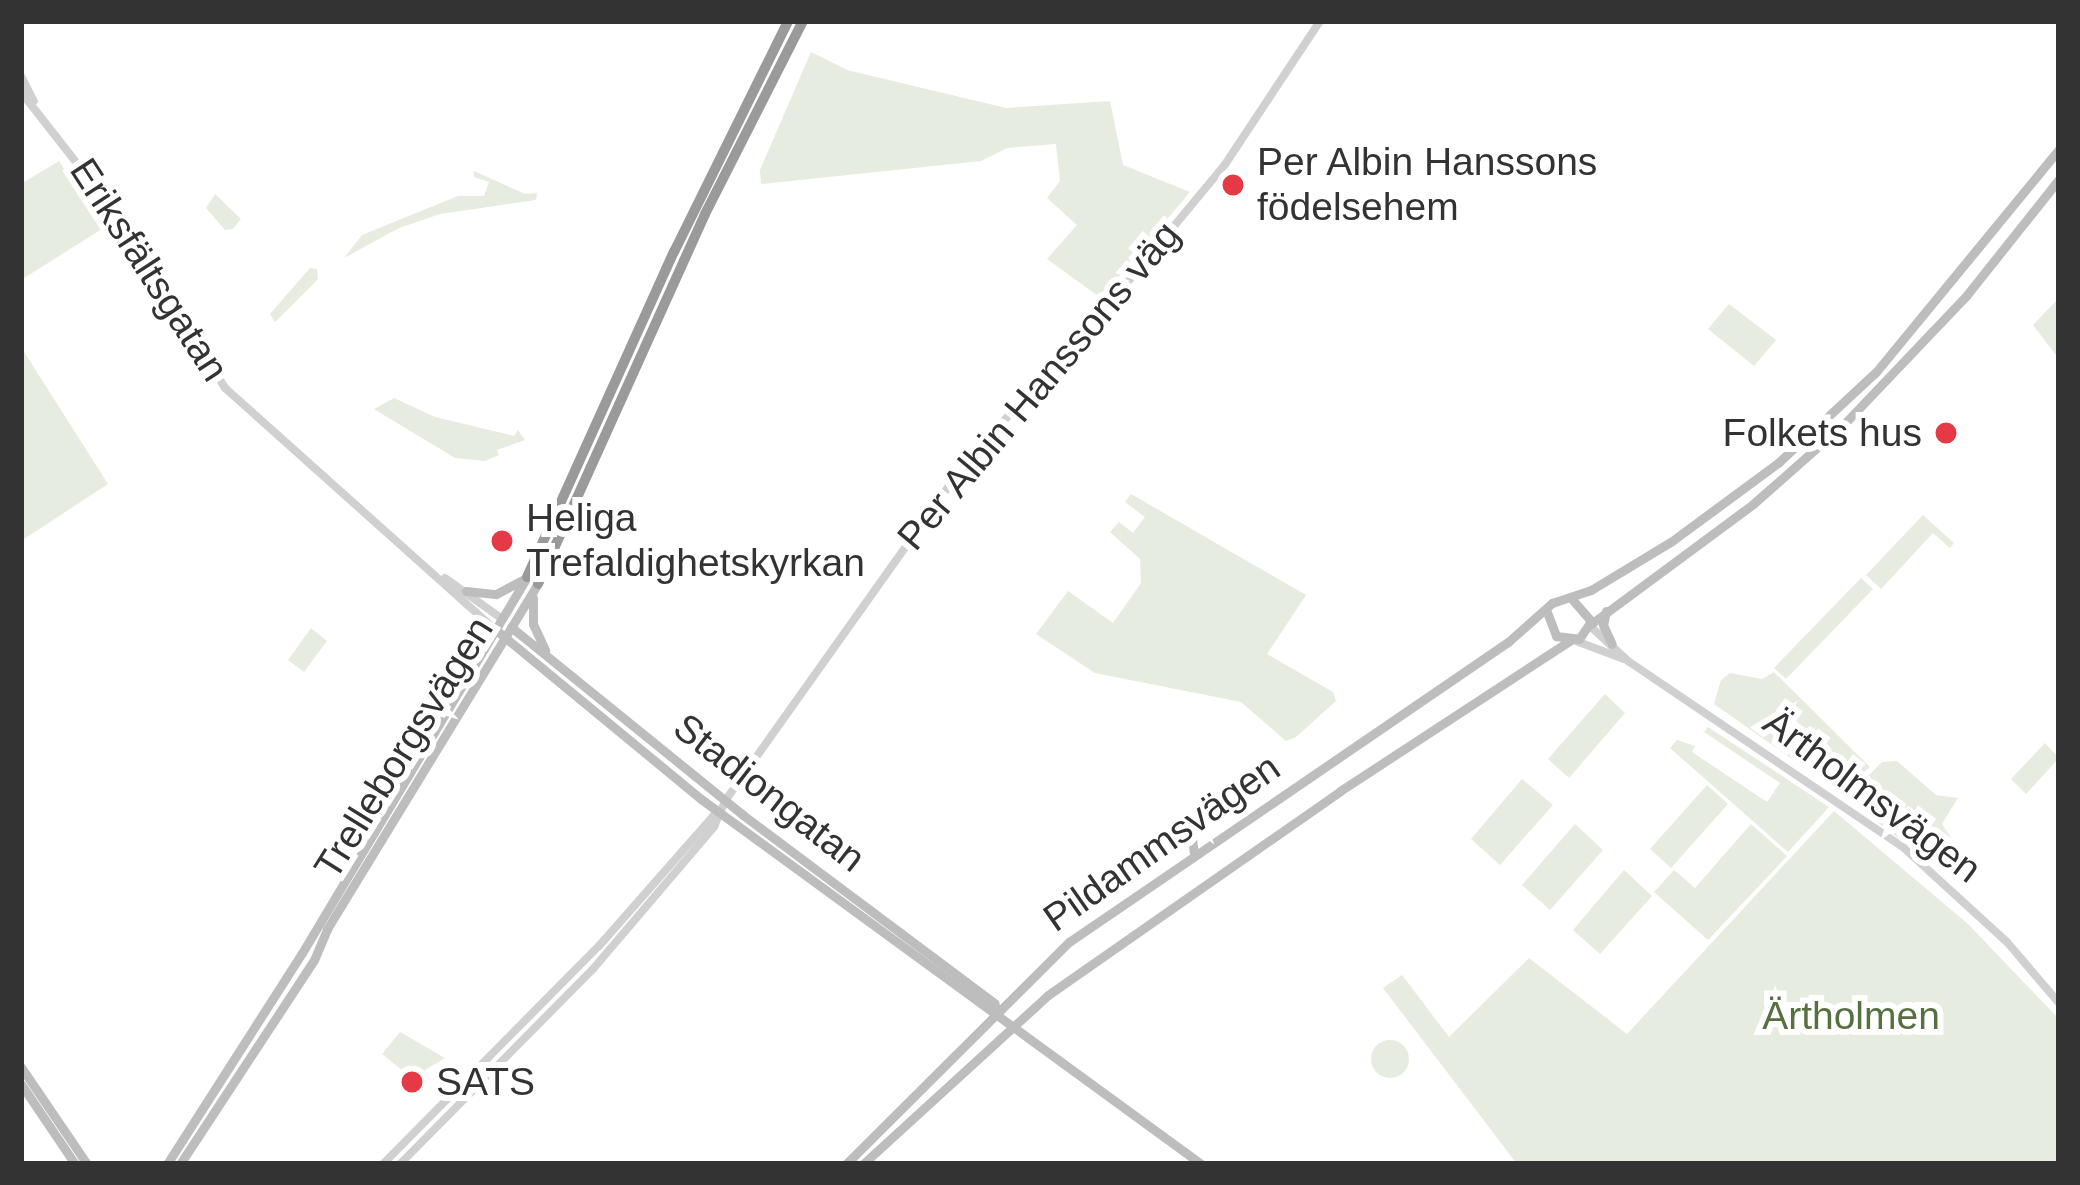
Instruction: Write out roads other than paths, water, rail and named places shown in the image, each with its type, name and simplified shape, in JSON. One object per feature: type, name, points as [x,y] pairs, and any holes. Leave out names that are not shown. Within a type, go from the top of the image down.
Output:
[{"type":"highway","name":"Trelleborgsvägen","points":[[533,584],[674,252],[788,21]]},
{"type":"highway","name":"Trelleborgsvägen","points":[[533,584],[705,214],[802,21]]},
{"type":"main road","points":[[1547,612],[1556,601],[1571,599],[1687,532],[1780,462],[1876,372],[1954,284],[2059,149]]},
{"type":"main road","points":[[1573,640],[1608,607],[1754,504],[1893,376],[1966,296],[2059,179]]},
{"type":"main road","points":[[466,591],[496,594],[533,584],[533,624],[551,659]]},
{"type":"main road","name":"Trelleborgsvägen","points":[[167,1164],[302,953],[502,619],[533,584]]},
{"type":"main road","name":"Trelleborgsvägen","points":[[180,1164],[314,960],[327,929],[510,634],[533,584]]},
{"type":"main road","name":"Ärtholmsvägen","points":[[1571,599],[1586,609],[1591,625]]},
{"type":"main road","points":[[1608,607],[1603,625],[1612,644]]},
{"type":"main road","name":"Ärtholmsvägen","points":[[1547,612],[1551,630],[1573,640]]},
{"type":"main road","name":"Pildammsvägen","points":[[846,1164],[1070,942],[1193,852],[1547,612]]},
{"type":"main road","name":"Stadiongatan","points":[[502,619],[510,634],[718,812],[987,1012],[998,1014]]},
{"type":"main road","name":"Stadiongatan","points":[[496,630],[551,659],[725,801],[986,997],[1012,1026],[1201,1164]]},
{"type":"main road","name":"Pildammsvägen","points":[[863,1164],[1012,1026],[1081,970],[1340,791],[1573,640]]},
{"type":"main road","points":[[1190,825],[1193,852]]},
{"type":"main road","points":[[986,997],[1016,992]]},
{"type":"main road","points":[[21,1067],[87,1164]]},
{"type":"main road","points":[[21,1084],[75,1164]]},
{"type":"street","name":"Per Albin Hanssons väg","points":[[400,1164],[593,969],[715,827],[725,801],[966,462],[1101,314],[1226,163],[1320,21]]},
{"type":"street","name":"Eriksfältsgatan","points":[[21,76],[225,388],[496,630]]},
{"type":"street","name":"Eriksfältsgatan","points":[[21,92],[34,102]]},
{"type":"street","name":"Eriksfältsgatan","points":[[435,572],[502,619]]},
{"type":"street","name":"Ärtholmsvägen","points":[[1591,625],[1628,661]]},
{"type":"street","name":"Ärtholmsvägen","points":[[1573,640],[1628,661],[1855,811],[2007,942],[2059,1003]]},
{"type":"street","name":"Per Albin Hanssons väg","points":[[383,1164],[599,946],[705,820],[718,812]]},
{"type":"place","name":"Per Albin Hanssons födelsehem","points":[[1233,185]]},
{"type":"place","name":"Folkets hus","points":[[1946,433]]},
{"type":"place","name":"Heliga Trefaldighetskyrkan","points":[[502,541]]},
{"type":"place","name":"SATS","points":[[412,1082]]},
{"type":"park label","name":"Ärtholmen","points":[[1851,1016]]}]
